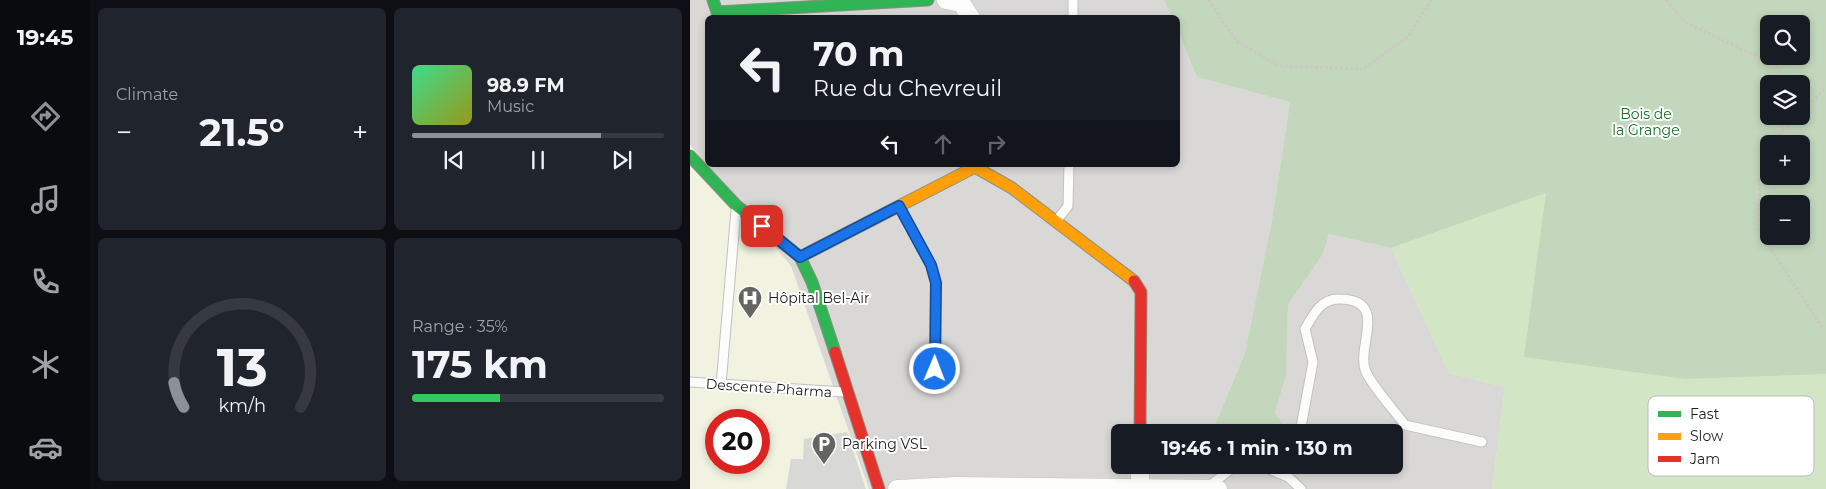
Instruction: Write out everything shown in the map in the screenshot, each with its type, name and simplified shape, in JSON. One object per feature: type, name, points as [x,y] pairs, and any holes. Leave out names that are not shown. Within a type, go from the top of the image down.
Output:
[{"type":"street","points":[[713,0],[717,12],[928,0]]},
{"type":"street","points":[[946,0],[961,4],[969,15]]},
{"type":"street","points":[[690,156],[736,205],[800,257],[812,282],[879,489]]},
{"type":"street","points":[[800,257],[973,167]]},
{"type":"street","points":[[977,167],[1012,188],[1134,278],[1141,292],[1140,424]]},
{"type":"street","points":[[1140,474],[1140,488]]},
{"type":"street","points":[[898,489],[956,486],[1213,488]]},
{"type":"lane","points":[[1073,0],[1073,15]]},
{"type":"lane","points":[[1057,220],[1068,206],[1069,167]]},
{"type":"lane","points":[[721,384],[736,205]]},
{"type":"lane","points":[[899,206],[931,265],[936,283],[934,386]]},
{"type":"lane","points":[[1302,424],[1313,362],[1305,329],[1318,306],[1338,298],[1354,300],[1366,311],[1369,325],[1364,350],[1366,371],[1405,425],[1482,442]]},
{"type":"lane","name":"Descente Pharma","points":[[690,382],[847,392]]},
{"type":"lane","points":[[1213,488],[1227,474]]},
{"type":"lane","points":[[1281,474],[1301,489]]},
{"type":"path","points":[[1209,0],[1236,41],[1279,66],[1362,69],[1409,36],[1431,0]]},
{"type":"path","points":[[1666,0],[1685,22],[1777,66],[1780,75]]},
{"type":"path","points":[[1810,103],[1826,88]]},
{"type":"path","points":[[1782,125],[1782,132]]},
{"type":"path","points":[[1780,135],[1789,125]]},
{"type":"path","points":[[1760,172],[1759,230],[1823,328]]},
{"type":"shaded area","points":[[690,0],[1164,0],[1171,15],[705,15],[705,167],[1180,167],[1180,36],[1197,77],[1290,102],[1272,220],[1245,353],[1215,424],[1111,424],[1111,474],[1403,474],[1403,424],[1283,424],[1275,413],[1286,376],[1288,305],[1323,254],[1329,234],[1391,248],[1449,373],[1505,387],[1492,489],[690,489]]},
{"type":"shaded area","name":"Hôpital Bel-Air","points":[[690,145],[705,163],[705,167],[708,167],[791,266],[869,489],[690,489]]},
{"type":"shaded area","name":"Parking VSL","points":[[847,432],[866,489],[786,489],[791,459],[803,459],[804,439]]},
{"type":"green space","name":"Bois de la Grange","points":[[1164,0],[1826,0],[1826,374],[1685,379],[1524,357],[1546,193],[1391,248],[1329,234],[1323,254],[1288,305],[1286,376],[1275,413],[1283,424],[1215,424],[1245,353],[1272,220],[1290,102],[1197,77],[1180,36],[1180,15],[1171,15]]},
{"type":"green space","points":[[1546,193],[1685,379],[1826,374],[1826,489],[1492,489],[1505,387],[1449,373],[1391,248]]},
{"type":"traffic: fast","points":[[713,0],[717,12],[928,0]]},
{"type":"traffic: fast","points":[[690,156],[736,205],[800,257],[812,282],[835,352]]},
{"type":"traffic: slow","points":[[800,257],[975,167],[1012,188],[1134,281]]},
{"type":"traffic: jam","points":[[1134,281],[1141,292],[1140,424]]},
{"type":"traffic: jam","points":[[835,352],[879,489]]},
{"type":"place","name":"Hôpital Bel-Air","points":[[750,319]]},
{"type":"place","name":"Parking VSL","points":[[824,465]]},
{"type":"route","points":[[762,226],[800,257],[899,206],[931,265],[936,283],[935,369]]}]
